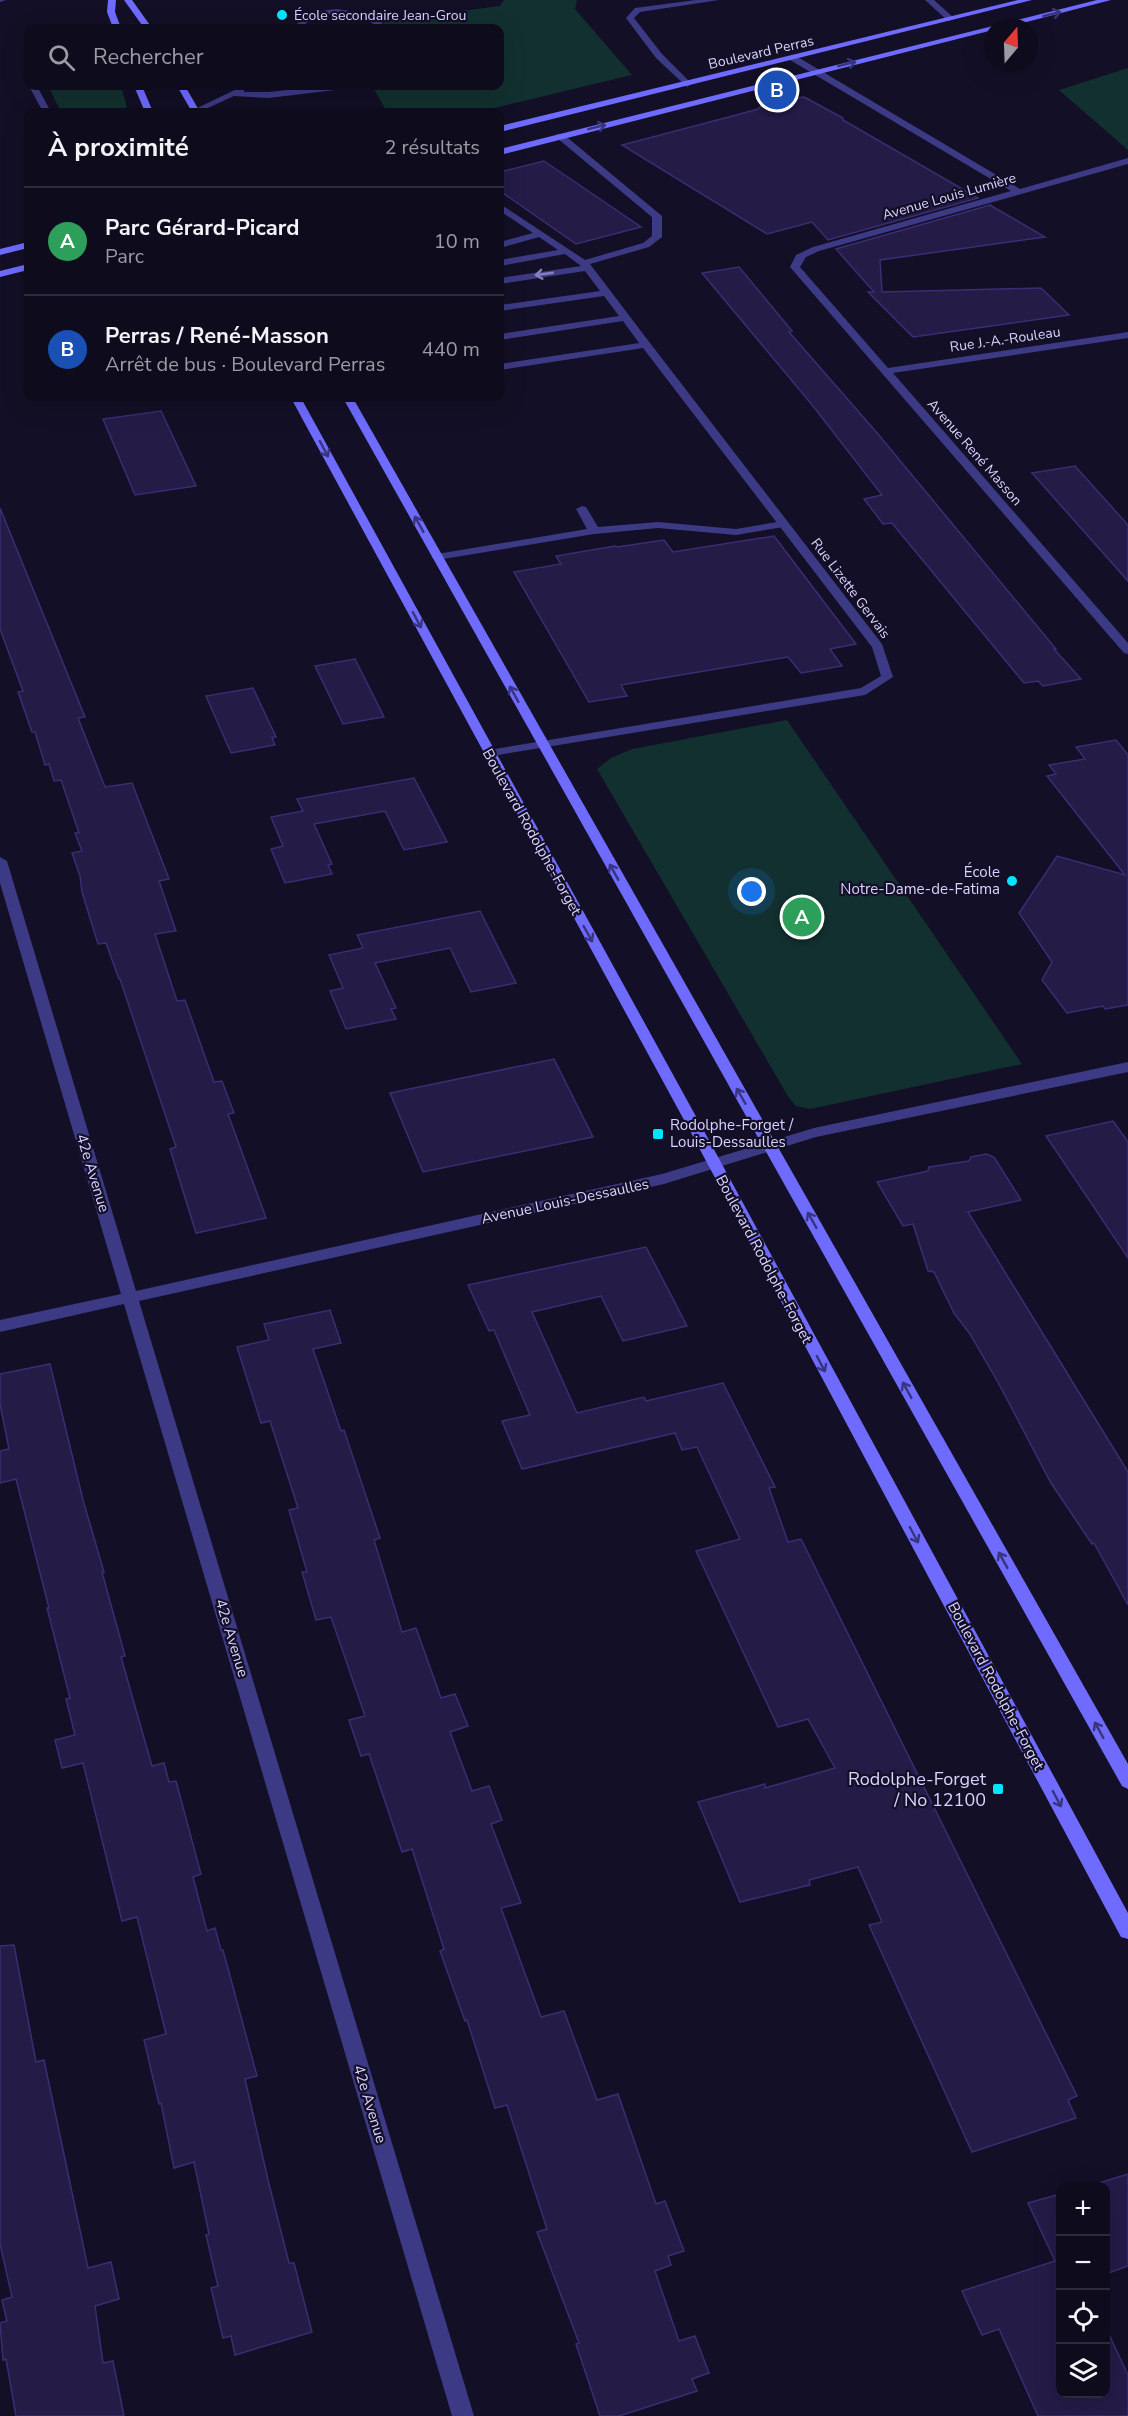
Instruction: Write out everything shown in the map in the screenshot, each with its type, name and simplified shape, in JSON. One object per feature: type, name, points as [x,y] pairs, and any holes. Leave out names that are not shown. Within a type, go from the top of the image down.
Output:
[{"type":"street","points":[[112,0],[111,12],[116,24]]},
{"type":"street","points":[[128,0],[145,24]]},
{"type":"street","points":[[687,84],[659,56],[630,18],[638,10],[715,0]]},
{"type":"street","points":[[929,0],[951,19]]},
{"type":"street","name":"Boulevard Perras","points":[[504,128],[1028,0]]},
{"type":"street","points":[[1035,18],[1107,0]]},
{"type":"street","points":[[302,24],[306,19],[341,12],[366,15],[379,24]]},
{"type":"street","points":[[504,151],[556,134],[984,31]]},
{"type":"street","points":[[793,58],[1017,191]]},
{"type":"street","points":[[35,90],[45,108]]},
{"type":"street","points":[[140,90],[147,108]]},
{"type":"street","points":[[183,90],[194,108]]},
{"type":"street","points":[[205,108],[242,90]]},
{"type":"street","points":[[235,94],[269,95],[310,90]]},
{"type":"street","points":[[533,122],[542,126]]},
{"type":"street","points":[[504,280],[586,265],[646,245],[657,237],[657,216],[556,134]]},
{"type":"street","name":"Avenue Louis Lumière","points":[[799,275],[795,267],[796,260],[803,254],[816,249],[1128,161]]},
{"type":"street","name":"Rue Lizette Gervais","points":[[489,754],[865,692],[887,677],[878,647],[586,265],[504,213]]},
{"type":"street","points":[[504,244],[540,234]]},
{"type":"street","points":[[0,252],[24,246]]},
{"type":"street","points":[[504,262],[567,251]]},
{"type":"street","points":[[0,274],[24,268]]},
{"type":"street","name":"Avenue René Masson","points":[[799,275],[1128,650]]},
{"type":"street","points":[[504,307],[607,293]]},
{"type":"street","points":[[504,336],[626,318]]},
{"type":"street","name":"Rue J.-A.-Rouleau","points":[[885,371],[1128,335]]},
{"type":"street","points":[[504,366],[646,345]]},
{"type":"street","name":"Boulevard Rodolphe-Forget","points":[[298,402],[1128,1931]]},
{"type":"street","points":[[350,402],[1128,1781]]},
{"type":"street","points":[[582,509],[594,531]]},
{"type":"street","points":[[437,557],[594,531],[658,525],[736,532],[783,524]]},
{"type":"street","name":"42e Avenue","points":[[0,861],[463,2416]]},
{"type":"street","name":"Avenue Louis-Dessaulles","points":[[0,1326],[664,1179],[814,1133],[1128,1067]]},
{"type":"green space","points":[[504,0],[577,0],[575,9],[632,75],[495,108],[385,108],[374,90],[504,90],[504,24],[384,24],[382,21],[500,6]]},
{"type":"green space","points":[[1128,68],[1128,150],[1059,90]]},
{"type":"green space","points":[[50,90],[122,90],[127,107],[125,108],[59,108]]},
{"type":"green space","points":[[787,720],[1022,1064],[810,1109],[796,1106],[789,1098],[597,769],[611,758],[632,749]]},
{"type":"building","points":[[804,97],[978,198],[828,240],[812,222],[767,234],[622,145],[758,109],[761,106]]},
{"type":"building","points":[[544,161],[641,227],[576,244],[504,194],[504,171]]},
{"type":"building","points":[[990,205],[1045,237],[880,260],[882,292],[1041,288],[1069,315],[913,337],[868,292],[874,292],[836,249]]},
{"type":"building","points":[[739,267],[792,331],[789,332],[878,434],[1081,679],[1043,686],[1038,681],[1024,683],[892,523],[883,524],[864,499],[882,495],[813,406],[702,273]]},
{"type":"building","points":[[161,411],[196,486],[135,495],[103,419]]},
{"type":"building","points":[[1075,466],[1128,525],[1128,581],[1032,473]]},
{"type":"building","points":[[0,508],[85,717],[78,718],[105,787],[132,783],[169,879],[159,881],[176,931],[155,934],[177,1001],[185,1000],[214,1082],[222,1081],[234,1113],[228,1114],[266,1218],[196,1233],[170,1149],[176,1147],[120,979],[106,943],[98,944],[82,892],[80,876],[72,853],[82,851],[75,833],[79,833],[61,780],[54,781],[49,764],[45,765],[35,732],[32,732],[18,692],[23,691],[0,629]]},
{"type":"building","points":[[774,536],[856,644],[830,649],[842,666],[801,673],[788,657],[621,685],[627,696],[589,702],[514,572],[561,564],[556,556],[615,546],[664,540],[673,552]]},
{"type":"building","points":[[355,659],[384,717],[343,724],[315,666]]},
{"type":"building","points":[[253,688],[276,737],[272,737],[275,745],[231,753],[206,696]]},
{"type":"building","points":[[1116,740],[1128,755],[1128,1005],[1105,1009],[1103,1006],[1067,1013],[1042,980],[1052,962],[1019,913],[1057,856],[1125,875],[1047,776],[1056,774],[1049,765],[1085,759],[1076,747]]},
{"type":"building","points":[[414,778],[447,842],[404,850],[385,811],[314,824],[332,864],[328,865],[332,874],[285,883],[271,849],[283,846],[271,817],[303,811],[297,799]]},
{"type":"building","points":[[480,911],[516,983],[471,992],[450,948],[375,963],[396,1008],[391,1009],[396,1019],[346,1029],[330,991],[343,988],[329,955],[363,948],[357,935]]},
{"type":"building","points":[[554,1059],[593,1137],[423,1172],[390,1093]]},
{"type":"building","points":[[1113,1121],[1128,1142],[1128,1258],[1046,1136]]},
{"type":"building","points":[[986,1154],[994,1157],[1021,1200],[968,1212],[1128,1472],[1128,1605],[1094,1543],[1092,1544],[1051,1483],[1000,1386],[970,1334],[954,1313],[934,1272],[928,1271],[913,1224],[903,1226],[877,1182],[928,1171],[929,1167],[969,1161],[971,1157]]},
{"type":"building","points":[[646,1247],[687,1326],[623,1341],[601,1296],[532,1312],[577,1413],[644,1397],[646,1401],[723,1383],[775,1487],[769,1488],[788,1542],[801,1539],[1077,2096],[1068,2100],[1076,2118],[972,2152],[869,1925],[882,1922],[858,1867],[809,1880],[810,1885],[740,1902],[698,1802],[765,1784],[765,1788],[835,1768],[808,1719],[778,1727],[696,1551],[740,1539],[697,1447],[682,1450],[675,1433],[522,1469],[502,1421],[530,1415],[494,1330],[489,1331],[468,1285]]},
{"type":"building","points":[[330,1310],[341,1343],[313,1349],[341,1431],[344,1430],[380,1538],[374,1540],[402,1632],[416,1628],[441,1698],[455,1694],[468,1726],[450,1732],[472,1791],[489,1786],[502,1820],[491,1824],[521,1903],[501,1908],[541,2017],[564,2011],[597,2100],[618,2094],[656,2204],[665,2201],[684,2251],[668,2256],[671,2265],[655,2271],[679,2341],[695,2336],[709,2373],[692,2379],[697,2391],[619,2416],[600,2416],[576,2344],[579,2343],[537,2232],[547,2229],[507,2105],[495,2108],[467,2020],[465,2021],[440,1951],[444,1949],[412,1849],[402,1852],[369,1754],[361,1756],[349,1720],[365,1716],[331,1617],[316,1620],[302,1572],[307,1572],[289,1510],[298,1508],[270,1421],[261,1423],[237,1347],[269,1340],[264,1324]]},
{"type":"building","points":[[50,1364],[83,1500],[125,1656],[121,1657],[152,1766],[164,1763],[169,1782],[176,1781],[201,1874],[193,1877],[207,1931],[215,1928],[221,1950],[223,1950],[257,2076],[245,2079],[268,2180],[289,2263],[294,2263],[312,2332],[235,2355],[231,2336],[223,2338],[211,2288],[218,2286],[206,2235],[209,2234],[194,2162],[174,2168],[161,2103],[159,2104],[144,2040],[166,2034],[137,1917],[122,1921],[83,1763],[62,1768],[55,1740],[75,1735],[66,1699],[70,1698],[16,1479],[0,1483],[0,1451],[9,1449],[0,1404],[0,1374]]},
{"type":"building","points":[[14,1945],[36,2062],[44,2060],[88,2268],[111,2262],[119,2299],[95,2306],[103,2363],[113,2361],[124,2416],[16,2416],[6,2359],[3,2360],[0,2323],[7,2321],[2,2300],[12,2297],[0,2244],[0,1946]]},
{"type":"building","points":[[1128,2174],[1128,2266],[1110,2273],[1110,2182],[1102,2182]]},
{"type":"building","points":[[1056,2195],[1056,2398],[1110,2398],[1110,2337],[1128,2375],[1128,2416],[1038,2416],[999,2329],[982,2335],[962,2291],[1055,2261],[1028,2203]]},
{"type":"place","name":"École secondaire Jean-Grou","points":[[282,15]]},
{"type":"place","name":"Perras / René-Masson","points":[[777,90]]},
{"type":"place","name":"École Notre-Dame-de-Fatima","points":[[1012,881]]},
{"type":"place","name":"Parc Gérard-Picard","points":[[802,917]]},
{"type":"place","name":"Rodolphe-Forget / Louis-Dessaulles","points":[[658,1134]]},
{"type":"place","name":"Rodolphe-Forget / No 12100","points":[[998,1789]]}]
